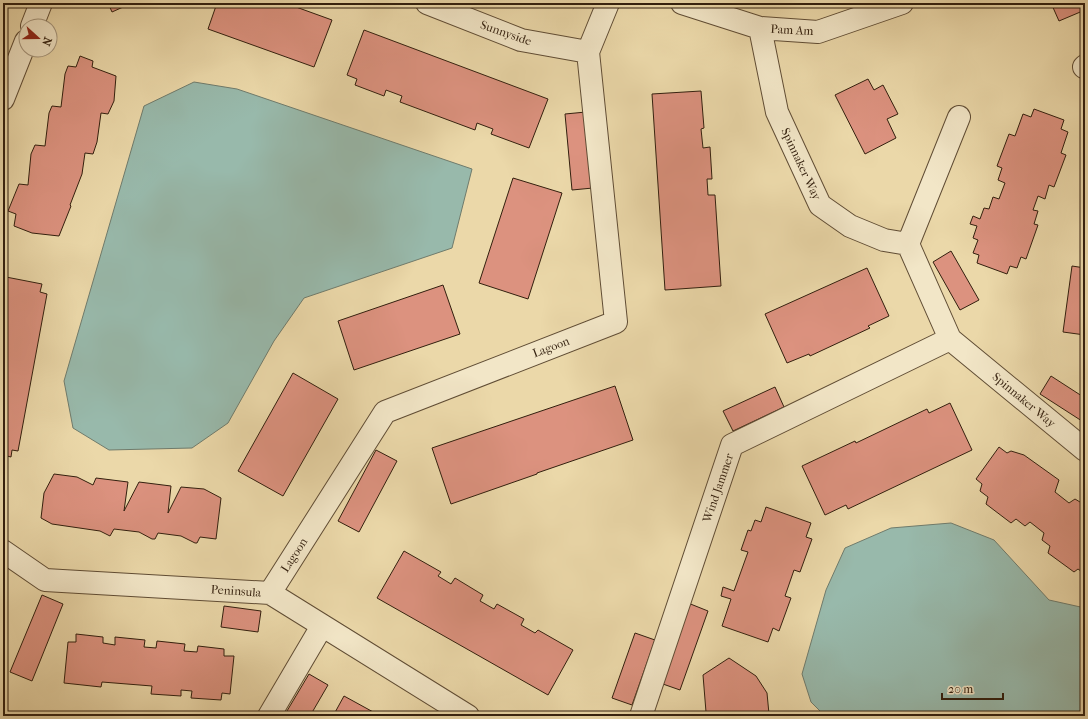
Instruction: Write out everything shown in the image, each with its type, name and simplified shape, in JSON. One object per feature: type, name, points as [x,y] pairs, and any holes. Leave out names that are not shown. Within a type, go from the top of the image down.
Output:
[{"type":"street","points":[[35,18],[41,3]]},
{"type":"street","name":"Sunnyside","points":[[427,3],[521,40],[588,52]]},
{"type":"street","name":"Lagoon","points":[[270,593],[385,412],[616,322],[588,52],[608,3]]},
{"type":"street","name":"Pam Am","points":[[682,3],[760,28],[818,32],[902,3]]},
{"type":"street","name":"Spinnaker Way","points":[[760,28],[777,112],[820,205],[850,226],[884,240],[908,244],[950,339],[1085,450]]},
{"type":"street","points":[[3,99],[19,58]]},
{"type":"street","points":[[908,244],[959,117]]},
{"type":"street","name":"Wind Jammer","points":[[641,716],[732,445],[950,339]]},
{"type":"street","name":"Peninsula","points":[[3,551],[45,580],[270,593],[468,716]]},
{"type":"street","points":[[269,716],[322,626]]},
{"type":"shaded area","points":[[194,82],[237,89],[472,169],[452,248],[304,298],[274,341],[228,423],[192,448],[109,450],[73,428],[64,381],[144,106]]},
{"type":"shaded area","points":[[951,523],[994,540],[1049,600],[1085,608],[1085,716],[825,716],[811,702],[802,674],[826,590],[845,548],[891,528]]},
{"type":"building","points":[[108,3],[132,3],[112,12]]},
{"type":"building","points":[[217,3],[285,3],[332,20],[314,67],[208,29]]},
{"type":"building","points":[[1051,3],[1085,3],[1085,10],[1059,21]]},
{"type":"building","points":[[364,30],[548,99],[529,148],[491,134],[493,129],[477,123],[475,130],[400,102],[402,96],[386,90],[384,96],[355,85],[357,79],[347,75]]},
{"type":"building","points":[[80,56],[93,61],[92,67],[116,76],[114,101],[108,114],[101,113],[97,142],[93,154],[85,153],[82,174],[59,236],[32,233],[14,226],[16,214],[8,211],[19,184],[28,185],[31,154],[35,145],[45,146],[49,113],[52,106],[61,107],[65,74],[68,66],[76,67]]},
{"type":"building","points":[[868,79],[874,90],[883,85],[898,114],[887,119],[896,138],[865,154],[835,95]]},
{"type":"building","points":[[701,91],[704,128],[701,129],[703,148],[710,147],[712,179],[707,179],[708,195],[715,195],[721,286],[665,290],[652,94]]},
{"type":"building","points":[[1034,109],[1064,120],[1061,129],[1068,132],[1061,153],[1066,155],[1054,187],[1049,185],[1045,199],[1038,196],[1033,210],[1038,211],[1034,224],[1038,225],[1026,259],[1021,257],[1017,268],[1010,266],[1007,274],[977,263],[979,255],[973,253],[978,240],[973,238],[977,226],[970,224],[973,216],[980,219],[984,208],[989,209],[993,197],[999,199],[1005,183],[998,180],[1002,168],[997,166],[1009,134],[1015,136],[1023,114],[1031,117]]},
{"type":"building","points":[[586,112],[593,188],[572,190],[565,114]]},
{"type":"building","points":[[513,178],[562,193],[528,299],[479,283]]},
{"type":"building","points":[[1085,234],[1085,251],[1083,251]]},
{"type":"building","points":[[951,251],[979,300],[960,310],[933,262]]},
{"type":"building","points":[[1072,266],[1085,268],[1085,335],[1063,332]]},
{"type":"building","points":[[867,268],[889,316],[868,326],[870,328],[810,356],[809,354],[787,363],[765,314]]},
{"type":"building","points":[[6,277],[42,284],[40,292],[47,294],[18,451],[12,450],[11,457],[3,455],[3,282],[5,283]]},
{"type":"building","points":[[443,285],[460,334],[354,370],[338,321]]},
{"type":"building","points":[[293,373],[338,399],[283,496],[238,471]]},
{"type":"building","points":[[1051,376],[1085,398],[1085,423],[1040,394]]},
{"type":"building","points":[[615,386],[633,440],[451,504],[432,448]]},
{"type":"building","points":[[775,387],[784,407],[733,431],[723,411]]},
{"type":"building","points":[[950,403],[972,450],[848,509],[846,505],[825,515],[802,466],[855,441],[856,443],[927,409],[929,413]]},
{"type":"building","points":[[999,447],[1007,453],[1011,451],[1024,455],[1059,480],[1055,492],[1069,503],[1075,499],[1085,505],[1085,574],[1078,569],[1074,572],[1048,553],[1050,546],[1042,540],[1044,533],[1030,522],[1025,526],[1016,519],[1011,523],[986,504],[988,497],[980,491],[982,484],[976,479]]},
{"type":"building","points":[[376,450],[397,461],[359,532],[338,521]]},
{"type":"building","points":[[54,474],[77,477],[93,485],[96,478],[128,482],[124,511],[139,482],[171,486],[168,513],[181,487],[204,489],[221,498],[216,539],[200,537],[197,543],[195,543],[181,536],[158,533],[155,539],[152,539],[139,532],[114,529],[110,536],[100,531],[52,524],[41,518],[44,493]]},
{"type":"building","points":[[766,507],[811,523],[806,537],[812,539],[800,572],[794,570],[785,596],[791,598],[779,631],[773,628],[768,642],[722,626],[731,599],[721,596],[723,587],[734,591],[748,552],[741,550],[748,530],[751,531],[755,520],[761,522]]},
{"type":"building","points":[[404,551],[441,572],[438,576],[451,584],[455,578],[483,595],[480,601],[494,609],[497,604],[524,619],[521,625],[535,633],[538,630],[573,650],[548,695],[377,598]]},
{"type":"building","points":[[42,595],[63,604],[32,681],[10,672]]},
{"type":"building","points":[[688,603],[708,611],[680,690],[660,683]]},
{"type":"building","points":[[224,606],[261,611],[258,632],[221,627]]},
{"type":"building","points":[[635,633],[655,640],[632,705],[612,698]]},
{"type":"building","points":[[76,634],[103,637],[103,643],[115,645],[115,637],[145,640],[144,647],[156,648],[157,641],[185,644],[184,651],[197,652],[198,646],[224,649],[224,656],[234,656],[230,694],[222,693],[221,700],[191,698],[192,691],[181,690],[181,696],[151,694],[152,686],[102,682],[101,687],[64,683],[68,642],[76,642]]},
{"type":"building","points":[[729,658],[756,676],[767,693],[768,716],[703,716],[706,712],[703,675]]},
{"type":"building","points":[[309,674],[328,685],[310,716],[284,716]]},
{"type":"building","points":[[344,696],[375,713],[374,716],[333,716]]}]
